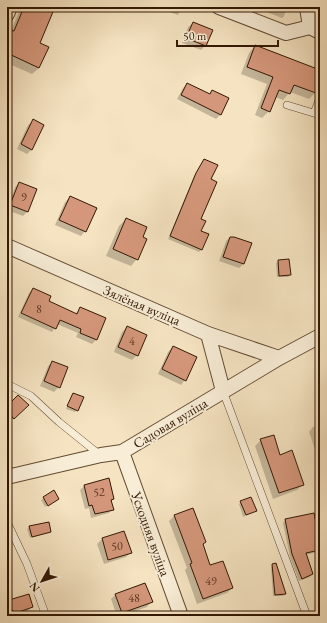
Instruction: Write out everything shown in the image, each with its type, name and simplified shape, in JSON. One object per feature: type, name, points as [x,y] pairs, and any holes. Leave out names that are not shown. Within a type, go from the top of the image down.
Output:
[{"type":"street","points":[[7,14],[10,7]]},
{"type":"street","points":[[219,7],[286,33],[315,30],[308,7]]},
{"type":"street","name":"Зялёная вуліца","points":[[7,246],[208,334],[279,358]]},
{"type":"street","points":[[208,334],[223,391]]},
{"type":"street","name":"Садовая вуліца","points":[[7,477],[101,455],[122,452],[279,358],[320,336]]},
{"type":"street","name":"Усходняя вуліца","points":[[122,452],[181,616]]},
{"type":"lane","points":[[287,105],[317,114],[320,98]]},
{"type":"lane","points":[[7,384],[31,396],[59,422],[101,455]]},
{"type":"lane","points":[[223,391],[307,616]]},
{"type":"lane","points":[[7,522],[28,564],[46,616]]},
{"type":"building","points":[[24,7],[55,7],[40,43],[49,47],[39,68],[7,53],[7,37],[10,30],[14,31]]},
{"type":"building","points":[[193,22],[213,30],[206,46],[186,38]]},
{"type":"building","points":[[255,45],[320,70],[320,83],[316,93],[294,85],[290,94],[279,90],[270,112],[261,108],[273,77],[247,67]]},
{"type":"building","points":[[187,83],[210,94],[212,90],[229,98],[221,115],[181,95]]},
{"type":"building","points":[[33,119],[44,125],[32,150],[21,144]]},
{"type":"building","points":[[204,159],[218,165],[211,179],[217,182],[201,219],[206,221],[201,231],[209,234],[202,250],[170,236],[196,173]]},
{"type":"building","points":[[19,182],[37,189],[28,212],[10,205]]},
{"type":"building","points":[[70,196],[97,208],[86,232],[59,220]]},
{"type":"building","points":[[126,218],[147,227],[143,237],[147,239],[138,260],[113,249]]},
{"type":"building","points":[[230,237],[252,243],[244,264],[223,257]]},
{"type":"building","points":[[289,259],[291,275],[279,276],[278,260]]},
{"type":"building","points":[[33,288],[51,296],[49,301],[77,314],[80,307],[106,318],[97,340],[80,333],[81,329],[60,320],[56,329],[21,313]]},
{"type":"building","points":[[127,326],[147,335],[138,356],[118,347]]},
{"type":"building","points":[[173,346],[197,357],[186,381],[162,369]]},
{"type":"building","points":[[52,361],[68,367],[60,388],[44,381]]},
{"type":"building","points":[[73,393],[84,397],[78,411],[67,406]]},
{"type":"building","points":[[18,395],[29,405],[14,419],[7,411],[7,406]]},
{"type":"building","points":[[274,435],[280,455],[292,450],[304,485],[279,493],[260,439]]},
{"type":"building","points":[[109,478],[114,499],[111,500],[114,510],[95,514],[92,505],[89,506],[84,485]]},
{"type":"building","points":[[54,490],[59,499],[48,506],[43,497]]},
{"type":"building","points":[[251,497],[257,511],[246,515],[240,501]]},
{"type":"building","points":[[193,508],[206,542],[203,544],[210,565],[223,561],[233,588],[203,599],[190,564],[192,563],[174,515]]},
{"type":"building","points":[[314,513],[320,541],[320,550],[306,553],[313,574],[302,579],[292,554],[285,519]]},
{"type":"building","points":[[49,522],[51,532],[32,537],[29,526]]},
{"type":"building","points":[[124,531],[132,553],[108,560],[102,538]]},
{"type":"building","points":[[276,563],[286,594],[275,595],[272,564]]},
{"type":"building","points":[[145,583],[153,602],[122,613],[115,594]]},
{"type":"building","points":[[29,594],[33,607],[13,614],[9,600]]}]
